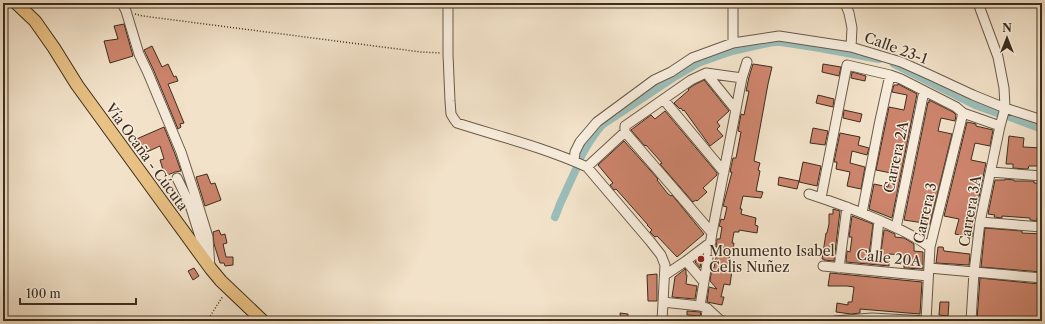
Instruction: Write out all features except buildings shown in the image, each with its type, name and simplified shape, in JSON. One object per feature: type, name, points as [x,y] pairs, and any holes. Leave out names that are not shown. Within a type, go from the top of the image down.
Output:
[{"type":"main road","name":"Vía Ocaña - Cúcuta","points":[[16,3],[35,21],[77,85],[211,269],[228,288],[263,321]]},
{"type":"street","points":[[448,3],[448,54],[451,114],[454,120],[457,123],[508,138],[587,167],[661,255],[665,265],[662,321]]},
{"type":"street","points":[[733,3],[733,43]]},
{"type":"street","points":[[846,3],[852,28],[851,47]]},
{"type":"street","name":"Carrera 3A","points":[[971,321],[974,272],[980,222],[1005,108],[1004,88],[998,57],[978,3]]},
{"type":"street","points":[[124,7],[139,54],[181,152],[208,237],[208,250],[211,269]]},
{"type":"street","name":"Calle 23-1","points":[[574,161],[575,152],[580,142],[597,122],[654,80],[671,72],[692,58],[733,43],[779,36],[851,47],[901,62],[973,96],[1042,120]]},
{"type":"street","points":[[706,321],[704,307],[704,282],[711,237],[742,78],[747,62]]},
{"type":"street","points":[[821,198],[847,65],[901,79],[963,113],[1000,126]]},
{"type":"street","points":[[711,237],[625,132],[625,126],[691,80],[706,73],[742,78]]},
{"type":"street","points":[[706,73],[736,110]]},
{"type":"street","points":[[862,213],[890,75]]},
{"type":"street","name":"Carrera 2A","points":[[896,228],[924,91]]},
{"type":"street","points":[[664,100],[724,172]]},
{"type":"street","name":"Carrera 3","points":[[926,321],[930,247],[963,113]]},
{"type":"street","points":[[587,167],[625,132]]},
{"type":"street","points":[[991,172],[1042,176]]},
{"type":"street","points":[[177,178],[190,205],[201,240],[208,250]]},
{"type":"street","points":[[809,194],[847,207],[909,233],[930,247]]},
{"type":"street","points":[[839,268],[847,207]]},
{"type":"street","points":[[875,256],[879,220]]},
{"type":"street","points":[[980,222],[1042,227]]},
{"type":"street","points":[[665,275],[686,261],[711,237]]},
{"type":"street","points":[[686,261],[704,282]]},
{"type":"street","name":"Calle 20A","points":[[822,266],[928,272],[974,272],[1042,278]]},
{"type":"street","points":[[663,302],[704,307],[721,321],[724,321]]},
{"type":"street","points":[[835,321],[872,318],[926,321]]},
{"type":"path","points":[[124,7],[133,13],[143,16],[421,52],[448,54]]},
{"type":"path","points":[[208,321],[228,288]]},
{"type":"waterway","points":[[579,160],[592,137],[602,125],[698,63],[732,51],[773,42],[781,42],[879,59]]},
{"type":"waterway","points":[[894,64],[975,105],[1000,114]]},
{"type":"waterway","points":[[1007,116],[1042,129]]},
{"type":"waterway","points":[[555,217],[577,167]]},
{"type":"place","name":"Monumento Isabel Celis Nuñez","points":[[701,259]]}]
